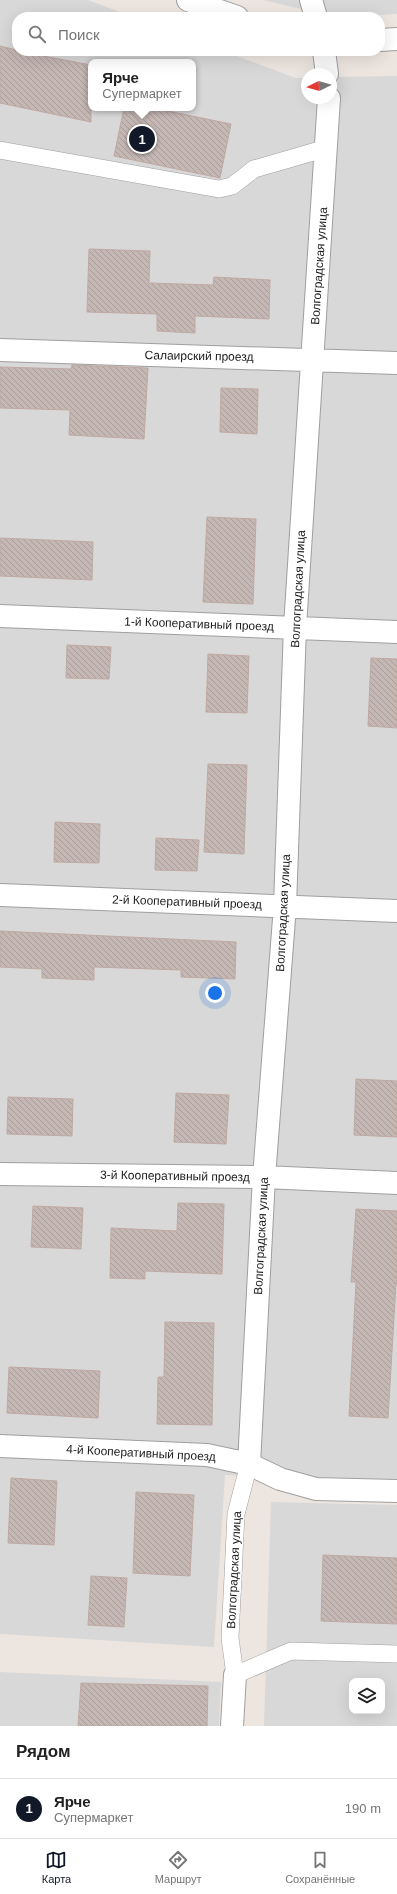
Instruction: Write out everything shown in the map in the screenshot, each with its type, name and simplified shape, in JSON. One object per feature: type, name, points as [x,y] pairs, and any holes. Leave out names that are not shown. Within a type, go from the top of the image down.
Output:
[{"type":"street","points":[[188,0],[223,12]]},
{"type":"street","points":[[311,0],[315,12]]},
{"type":"street","points":[[385,40],[397,39]]},
{"type":"street","points":[[325,56],[327,68]]},
{"type":"street","name":"Волгоградская улица","points":[[248,1464],[264,1176],[285,906],[295,627],[329,104]]},
{"type":"street","name":"Салаирский проезд","points":[[0,350],[313,359],[397,363]]},
{"type":"street","name":"1-й Кооперативный проезд","points":[[0,616],[397,632]]},
{"type":"street","name":"2-й Кооперативный проезд","points":[[0,895],[397,911]]},
{"type":"street","name":"3-й Кооперативный проезд","points":[[0,1174],[264,1176],[397,1183]]},
{"type":"street","name":"4-й Кооперативный проезд","points":[[0,1446],[207,1455],[248,1464],[280,1480],[316,1489],[397,1491]]},
{"type":"street","name":"Волгоградская улица","points":[[232,1726],[235,1675]]},
{"type":"lane","points":[[0,150],[219,189],[232,186],[254,169],[327,148]]},
{"type":"lane","name":"Волгоградская улица","points":[[235,1675],[230,1638],[236,1514],[248,1464]]},
{"type":"lane","points":[[235,1675],[291,1651],[397,1654]]},
{"type":"shaded area","points":[[0,0],[88,0],[120,12],[12,12],[12,56],[237,56],[296,78],[301,78],[301,104],[337,104],[337,77],[397,76],[397,1479],[225,1475],[214,1647],[0,1634]]},
{"type":"shaded area","points":[[263,0],[397,0],[397,14],[385,15],[385,12],[314,12]]},
{"type":"shaded area","points":[[271,1502],[397,1505],[397,1726],[264,1726]]},
{"type":"shaded area","points":[[0,1672],[221,1682],[219,1726],[0,1726]]},
{"type":"building","points":[[0,46],[12,49],[12,56],[43,56],[88,64],[88,111],[91,111],[91,122],[0,103]]},
{"type":"building","points":[[123,111],[168,111],[231,124],[220,178],[114,156]]},
{"type":"building","points":[[89,249],[150,251],[149,283],[213,285],[214,277],[270,280],[269,319],[195,316],[195,333],[157,331],[157,314],[87,312]]},
{"type":"building","points":[[72,365],[148,368],[144,439],[69,435],[70,410],[0,408],[0,367],[71,369]]},
{"type":"building","points":[[221,388],[258,389],[257,434],[220,432]]},
{"type":"building","points":[[207,517],[256,519],[253,604],[203,602]]},
{"type":"building","points":[[0,538],[93,542],[92,580],[0,576]]},
{"type":"building","points":[[67,645],[111,647],[109,679],[66,678]]},
{"type":"building","points":[[208,654],[249,656],[247,713],[206,712]]},
{"type":"building","points":[[371,658],[397,659],[397,728],[368,726]]},
{"type":"building","points":[[208,764],[247,765],[244,854],[204,852]]},
{"type":"building","points":[[55,822],[100,824],[99,863],[54,862]]},
{"type":"building","points":[[156,838],[199,840],[197,871],[155,870]]},
{"type":"building","points":[[0,931],[236,942],[235,979],[181,977],[181,970],[94,967],[94,980],[42,978],[42,969],[0,967]]},
{"type":"building","points":[[356,1079],[397,1081],[397,1137],[354,1135]]},
{"type":"building","points":[[176,1093],[229,1095],[226,1144],[174,1142]]},
{"type":"building","points":[[8,1097],[73,1099],[72,1136],[7,1134]]},
{"type":"building","points":[[178,1203],[224,1204],[222,1274],[145,1271],[145,1279],[110,1278],[111,1228],[177,1231]]},
{"type":"building","points":[[33,1206],[83,1208],[81,1249],[31,1247]]},
{"type":"building","points":[[356,1209],[397,1211],[397,1285],[396,1284],[388,1418],[349,1416],[356,1282],[351,1282]]},
{"type":"building","points":[[165,1322],[214,1323],[212,1425],[157,1424],[158,1377],[164,1377]]},
{"type":"building","points":[[9,1367],[100,1371],[98,1418],[7,1413]]},
{"type":"building","points":[[11,1478],[57,1481],[54,1545],[8,1543]]},
{"type":"building","points":[[136,1492],[194,1495],[190,1576],[133,1573]]},
{"type":"building","points":[[323,1555],[397,1558],[397,1624],[321,1621]]},
{"type":"building","points":[[91,1576],[127,1578],[124,1627],[88,1625]]},
{"type":"building","points":[[81,1683],[208,1686],[207,1726],[78,1726]]},
{"type":"place","name":"Ярче","points":[[142,139]]}]
